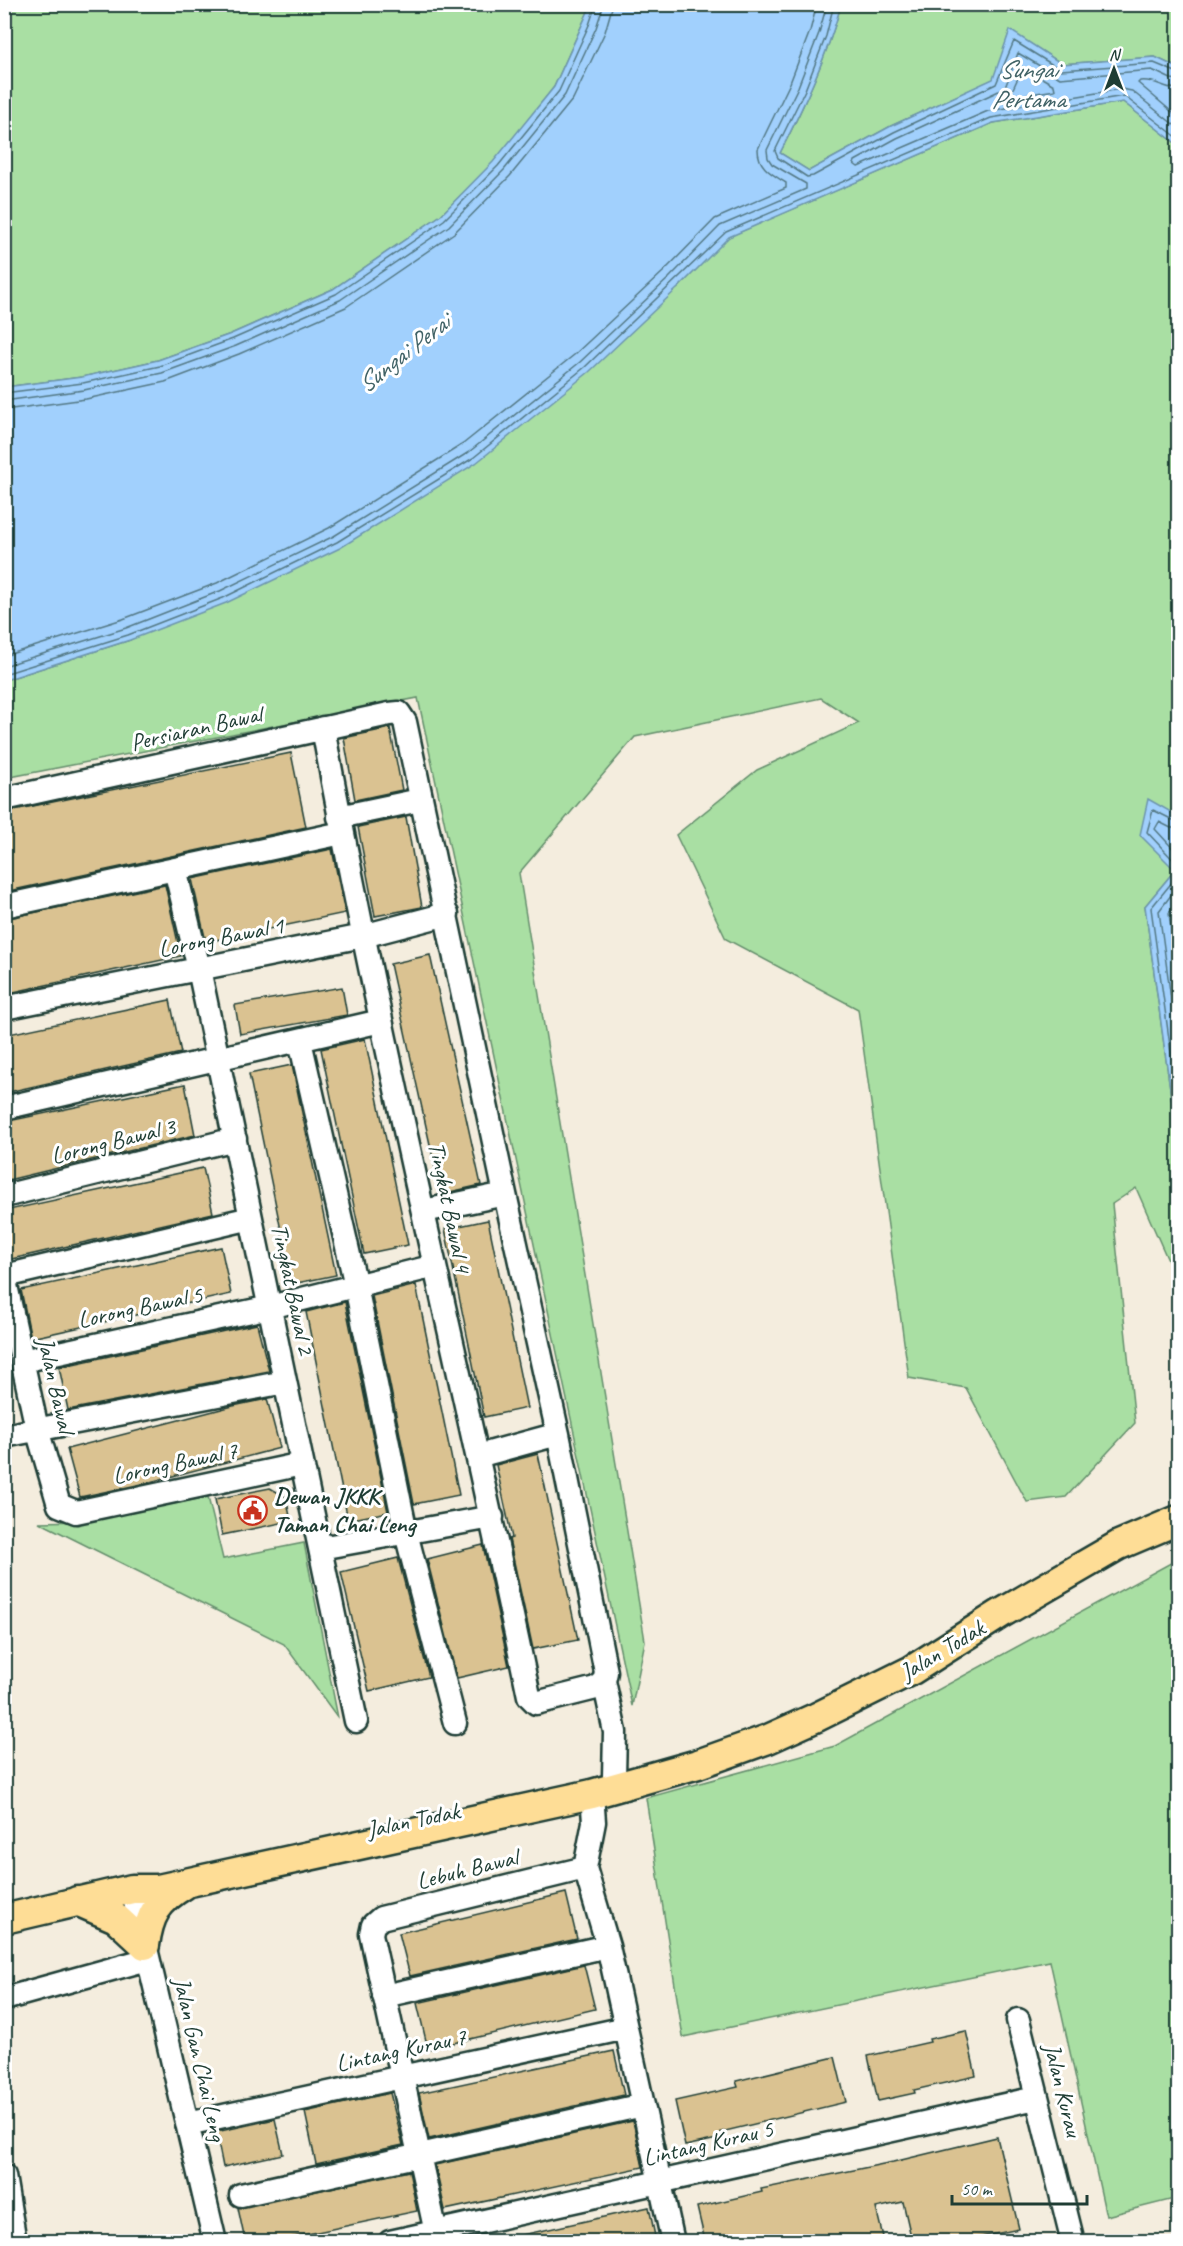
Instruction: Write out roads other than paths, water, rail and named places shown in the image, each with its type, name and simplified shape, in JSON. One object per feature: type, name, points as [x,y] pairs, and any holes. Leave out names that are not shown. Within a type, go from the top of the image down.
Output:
[{"type":"main road","name":"Jalan Todak","points":[[4,1920],[132,1889],[158,1889],[698,1764],[817,1717],[912,1670],[1000,1614],[1119,1545],[1179,1520]]},
{"type":"main road","name":"Jalan Todak","points":[[132,1889],[156,1876],[603,1786]]},
{"type":"main road","points":[[147,1952],[147,1929],[159,1904],[169,1894],[188,1882]]},
{"type":"main road","points":[[77,1901],[116,1918],[147,1952]]},
{"type":"street","name":"Persiaran Bawal","points":[[4,799],[399,713],[405,722],[420,800]]},
{"type":"street","name":"Tingkat Bawal 4","points":[[322,728],[381,1021],[492,1517],[529,1696],[536,1702],[596,1688],[604,1681]]},
{"type":"street","points":[[4,906],[175,869],[340,825],[420,800],[447,914],[558,1434],[606,1672],[604,1681],[615,1732],[585,1868],[608,1946],[673,2241]]},
{"type":"street","name":"Tingkat Bawal 2","points":[[175,869],[199,969],[356,1721]]},
{"type":"street","name":"Lorong Bawal 1","points":[[4,1008],[363,936],[447,914]]},
{"type":"street","points":[[4,1108],[381,1021]]},
{"type":"street","points":[[300,1041],[356,1286],[406,1533],[455,1723]]},
{"type":"street","name":"Lorong Bawal 3","points":[[4,1196],[235,1139]]},
{"type":"street","points":[[424,1211],[505,1194]]},
{"type":"street","points":[[5,1276],[251,1218]]},
{"type":"street","name":"Lorong Bawal 5","points":[[22,1361],[270,1306],[435,1266]]},
{"type":"street","name":"Jalan Bawal","points":[[5,1276],[37,1430],[59,1505]]},
{"type":"street","points":[[4,1436],[285,1382]]},
{"type":"street","points":[[478,1456],[558,1434]]},
{"type":"street","name":"Lorong Bawal 7","points":[[59,1505],[76,1512],[302,1464]]},
{"type":"street","points":[[320,1548],[492,1517]]},
{"type":"street","name":"Lebuh Bawal","points":[[384,1996],[371,1934],[373,1925],[381,1918],[585,1868]]},
{"type":"street","name":"Jalan Gan Chai Leng","points":[[132,1889],[215,2241]]},
{"type":"street","points":[[437,2236],[384,1996],[608,1946]]},
{"type":"street","points":[[4,1999],[147,1952]]},
{"type":"street","name":"Jalan Kurau","points":[[1018,2020],[1072,2241]]},
{"type":"street","name":"Lintang Kurau 7","points":[[187,2124],[626,2028]]},
{"type":"street","name":"Lintang Kurau 5","points":[[390,2241],[437,2236],[660,2182],[1036,2098]]},
{"type":"street","points":[[241,2194],[643,2105]]},
{"type":"street","points":[[4,2176],[15,2241]]},
{"type":"water","points":[[591,5],[841,5],[829,44],[780,153],[809,171],[891,126],[993,79],[1010,30],[1062,64],[1155,57],[1178,68],[1178,145],[1123,102],[993,123],[729,237],[589,372],[476,463],[340,548],[226,603],[130,640],[5,680],[5,387],[82,377],[158,360],[231,334],[333,289],[441,215],[493,162],[554,87]]},
{"type":"water","points":[[1148,799],[1176,815],[1178,811],[1178,1147],[1145,906],[1175,870],[1140,835]]},
{"type":"place","name":"Dewan JKKK Taman Chai Leng","points":[[253,1510]]},
{"type":"water label","name":"Sungai Pertama","points":[[1028,84]]},
{"type":"water label","name":"Sungai Perai","points":[[403,353]]}]
